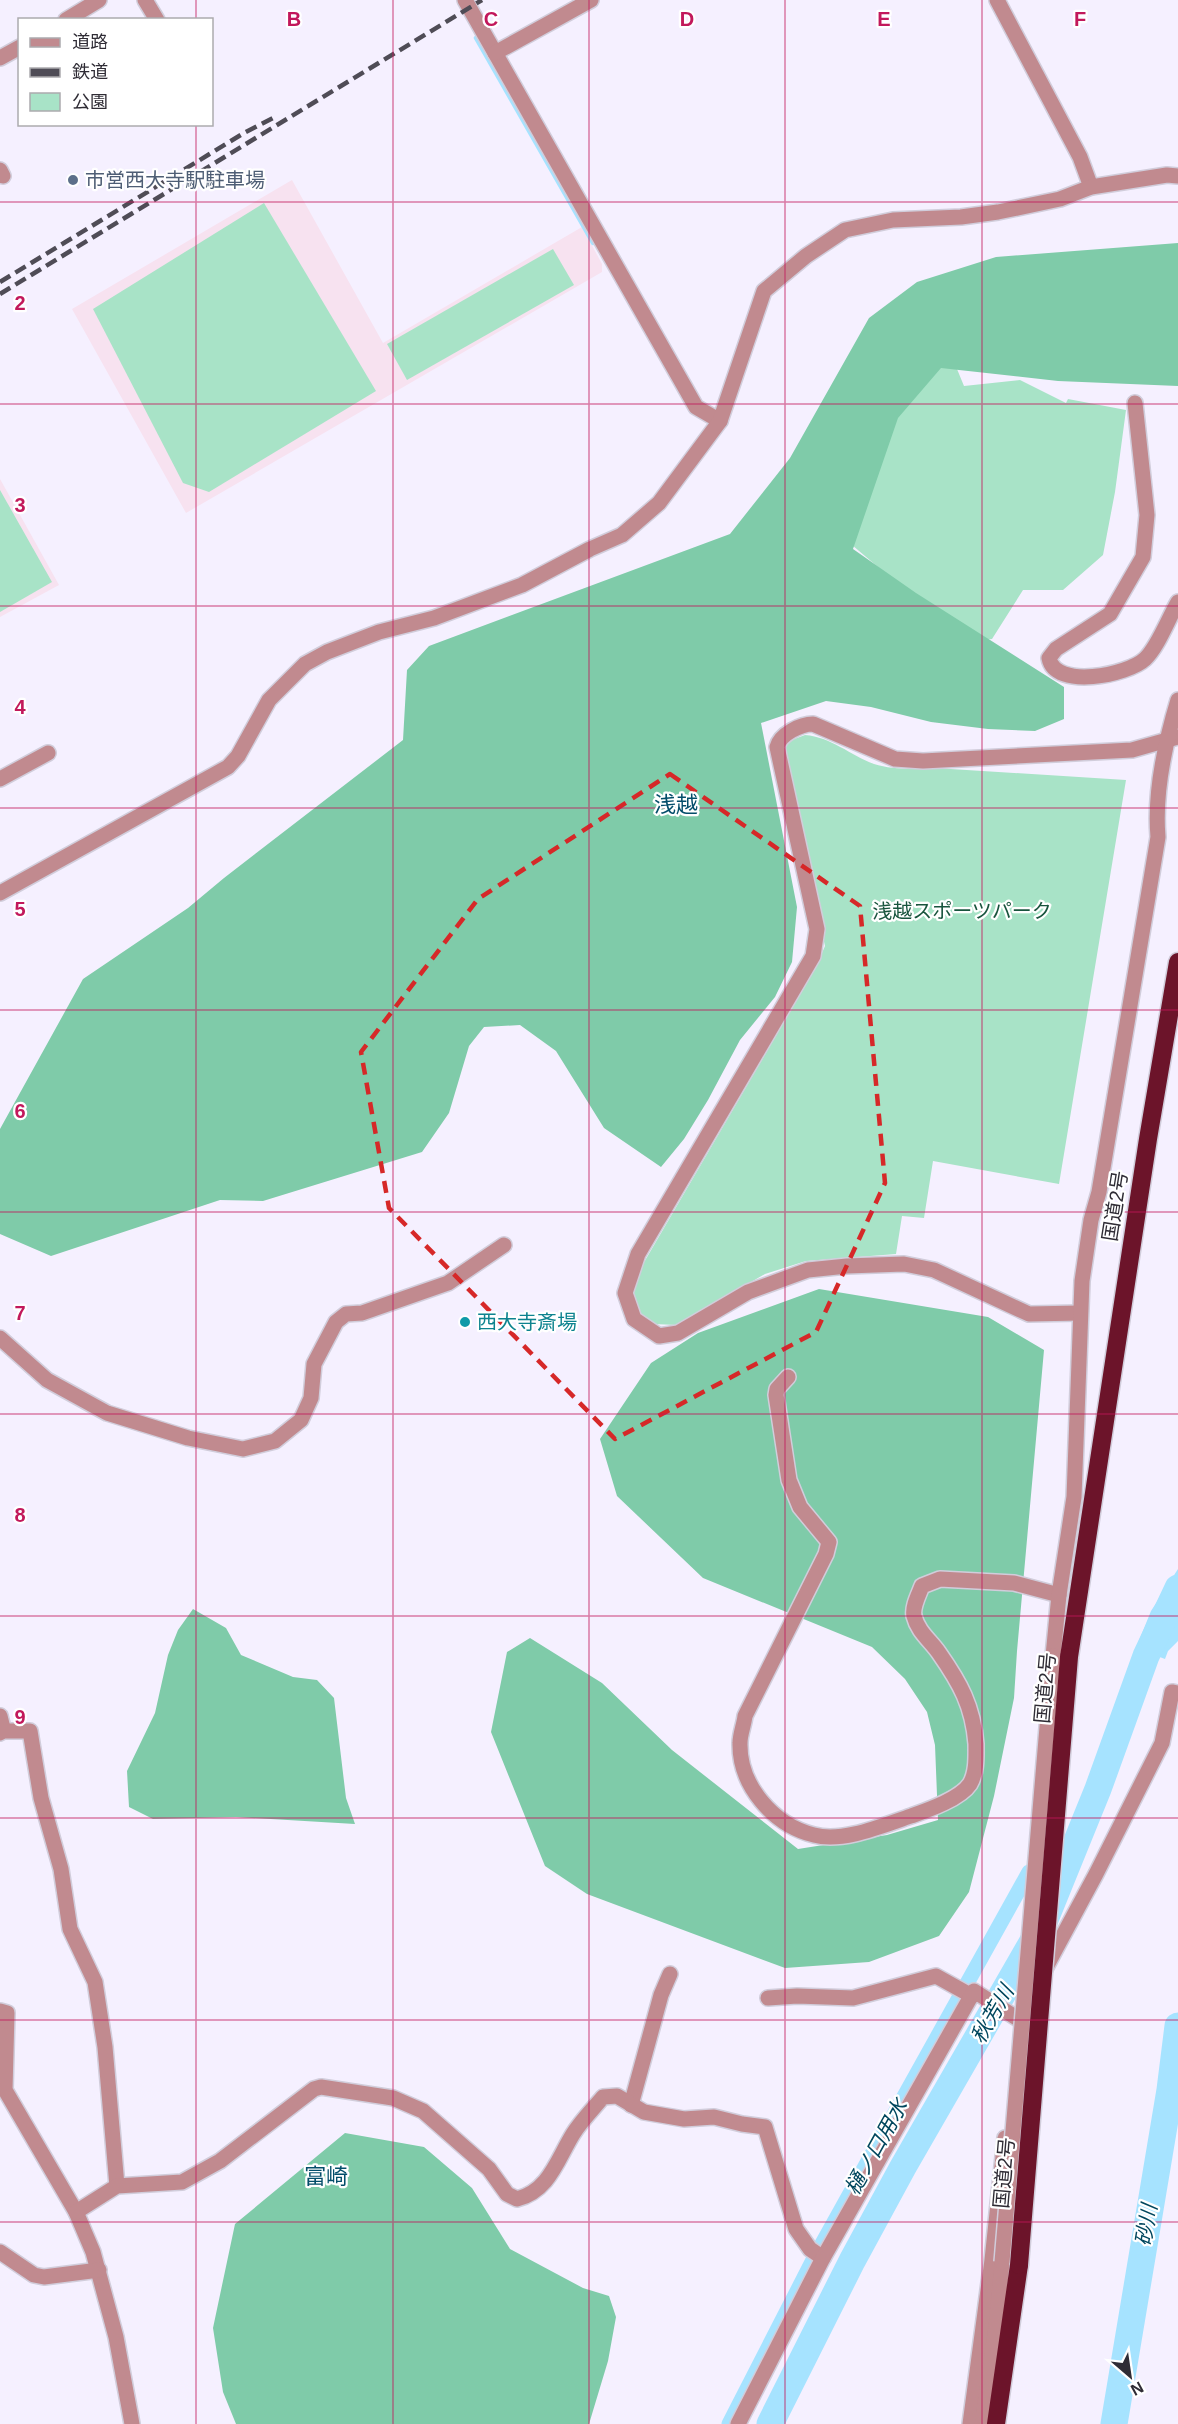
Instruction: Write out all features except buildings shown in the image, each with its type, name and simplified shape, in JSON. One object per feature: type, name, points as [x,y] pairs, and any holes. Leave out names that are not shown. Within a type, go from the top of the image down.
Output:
[{"type":"highway","name":"国道2号","points":[[996,2424],[1061,1656],[1178,962]]},
{"type":"street","points":[[69,18],[99,0]]},
{"type":"street","points":[[145,0],[156,18]]},
{"type":"street","points":[[465,0],[696,407],[720,421]]},
{"type":"street","points":[[495,53],[591,0]]},
{"type":"street","points":[[997,0],[1080,157],[1091,187]]},
{"type":"street","points":[[0,58],[18,48]]},
{"type":"street","points":[[0,893],[228,767],[238,756],[269,700],[305,664],[379,632],[434,618],[522,585],[622,535],[659,503],[720,421],[764,291],[806,256],[845,230],[893,220],[961,217],[998,212],[1060,199],[1091,187],[1167,175],[1178,176]]},
{"type":"street","points":[[1135,403],[1147,515],[1143,557],[1110,614],[1056,649],[1048,658],[1049,663],[1054,669],[1068,675],[1092,676],[1122,673],[1135,667],[1148,657],[1178,602]]},
{"type":"street","points":[[1061,1656],[1059,1595],[1074,1497],[1080,1313],[1091,1220],[1099,1192],[1158,837],[1156,814],[1173,738],[1178,700]]},
{"type":"street","points":[[1080,1313],[1029,1314],[934,1270],[904,1264],[847,1266],[808,1270],[748,1292],[678,1333],[659,1336],[634,1319],[625,1293],[638,1254],[813,956],[817,929],[777,747],[782,737],[806,724],[813,724],[895,759],[922,761],[1132,750],[1173,738]]},
{"type":"street","points":[[0,779],[48,753]]},
{"type":"street","points":[[0,1338],[47,1380],[107,1413],[188,1438],[243,1449],[275,1441],[301,1420],[311,1398],[314,1364],[336,1322],[346,1314],[362,1313],[448,1283],[504,1245]]},
{"type":"street","points":[[788,1377],[777,1389],[777,1395],[789,1480],[800,1507],[830,1542],[745,1716],[740,1742],[742,1766],[753,1792],[780,1820],[814,1836],[865,1832],[952,1799],[970,1784],[977,1761],[974,1720],[962,1690],[938,1652],[920,1630],[913,1613],[922,1586],[940,1579],[1014,1583],[1059,1595]]},
{"type":"street","points":[[970,2424],[993,2260],[1015,2047],[1014,2029],[1017,2018],[1096,1874],[1162,1743],[1175,1692]]},
{"type":"street","points":[[0,1727],[30,1731],[41,1798],[61,1869],[70,1929],[95,1982],[105,2047],[117,2186]]},
{"type":"street","points":[[631,2104],[661,1995],[670,1974]]},
{"type":"street","points":[[768,1998],[797,1996],[853,1998],[936,1976],[1017,2018]]},
{"type":"street","points":[[738,2424],[818,2255],[968,1992]]},
{"type":"street","points":[[0,2011],[7,2013],[5,2090],[76,2212],[99,2270],[116,2337],[132,2424]]},
{"type":"street","points":[[76,2212],[117,2186],[182,2182],[220,2161],[314,2089],[321,2087],[393,2098],[423,2111],[477,2157],[507,2194],[517,2199],[531,2196],[547,2180],[574,2132],[603,2097],[617,2096],[644,2112],[684,2119],[714,2116],[742,2124],[765,2127],[796,2229],[818,2255]]},
{"type":"street","points":[[0,2252],[34,2275],[44,2277],[99,2270]]},
{"type":"street","points":[[982,2424],[996,2327],[1011,2263]]},
{"type":"highlighted area","points":[[670,774],[860,906],[885,1183],[816,1332],[615,1439],[389,1208],[361,1052],[478,899]]},
{"type":"shaded area","points":[[292,180],[383,343],[582,227],[602,264],[602,272],[186,513],[72,309]]},
{"type":"shaded area","points":[[0,479],[59,585],[0,617]]},
{"type":"green space","points":[[264,203],[376,391],[209,492],[183,483],[93,309]]},
{"type":"green space","points":[[1178,243],[1178,386],[1058,381],[941,368],[898,418],[853,549],[916,593],[1064,687],[1064,719],[1035,731],[988,729],[931,722],[871,707],[826,701],[761,723],[797,907],[792,962],[775,997],[740,1040],[684,1139],[661,1167],[604,1128],[556,1051],[520,1025],[484,1027],[469,1046],[449,1113],[422,1152],[263,1201],[220,1200],[51,1256],[0,1234],[0,1129],[83,979],[188,908],[403,740],[407,670],[429,646],[730,534],[790,458],[869,318],[917,282],[996,257]]},
{"type":"green space","points":[[553,249],[574,285],[407,380],[387,344]]},
{"type":"green space","points":[[945,340],[964,386],[1020,380],[1066,403],[1068,399],[1126,410],[1115,492],[1103,555],[1063,590],[1023,590],[992,639],[975,641],[942,621],[833,529],[897,401]]},
{"type":"green space","points":[[0,490],[52,582],[0,612]]},
{"type":"green space","name":"浅越スポーツパーク","points":[[805,735],[823,739],[874,764],[889,767],[1126,780],[1059,1184],[933,1161],[924,1218],[902,1216],[896,1254],[806,1261],[765,1274],[677,1325],[653,1324],[638,1313],[633,1299],[636,1276],[816,967],[825,946],[782,751],[789,741]]},
{"type":"green space","points":[[819,1289],[988,1317],[1044,1350],[1014,1698],[994,1796],[969,1892],[939,1936],[869,1962],[785,1968],[587,1894],[545,1866],[491,1732],[507,1652],[530,1638],[602,1683],[672,1750],[798,1849],[887,1835],[938,1820],[935,1745],[927,1712],[905,1679],[872,1647],[703,1578],[617,1496],[600,1439],[651,1363],[698,1333]]},
{"type":"green space","points":[[193,1609],[226,1628],[241,1655],[293,1677],[317,1680],[334,1698],[346,1798],[355,1824],[236,1817],[153,1819],[129,1807],[127,1771],[155,1713],[168,1655],[178,1630]]},
{"type":"green space","points":[[345,2133],[424,2147],[472,2188],[510,2249],[583,2288],[609,2296],[616,2317],[608,2361],[589,2424],[236,2424],[223,2392],[213,2328],[235,2224]]},
{"type":"water","points":[[1178,1569],[1178,1641],[1168,1651],[1165,1659],[1136,1648],[1151,1611]]},
{"type":"waterway","points":[[476,38],[593,243]]},
{"type":"waterway","name":"秋芳川","points":[[770,2424],[852,2261],[903,2167],[1044,1922],[1098,1789],[1146,1656],[1178,1588]]},
{"type":"waterway","name":"樋ノ口用水","points":[[729,2424],[813,2260],[1029,1872]]},
{"type":"waterway","name":"砂川","points":[[1114,2424],[1170,2090],[1178,2026]]},
{"type":"railway","points":[[0,294],[482,0]]},
{"type":"railway","points":[[0,282],[244,133],[275,117]]},
{"type":"place","name":"市営西大寺駅駐車場","points":[[73,180]]},
{"type":"place","name":"西大寺斎場","points":[[465,1322]]},
{"type":"district","name":"浅越","points":[[676,804]]},
{"type":"district","name":"富崎","points":[[326,2176]]}]
